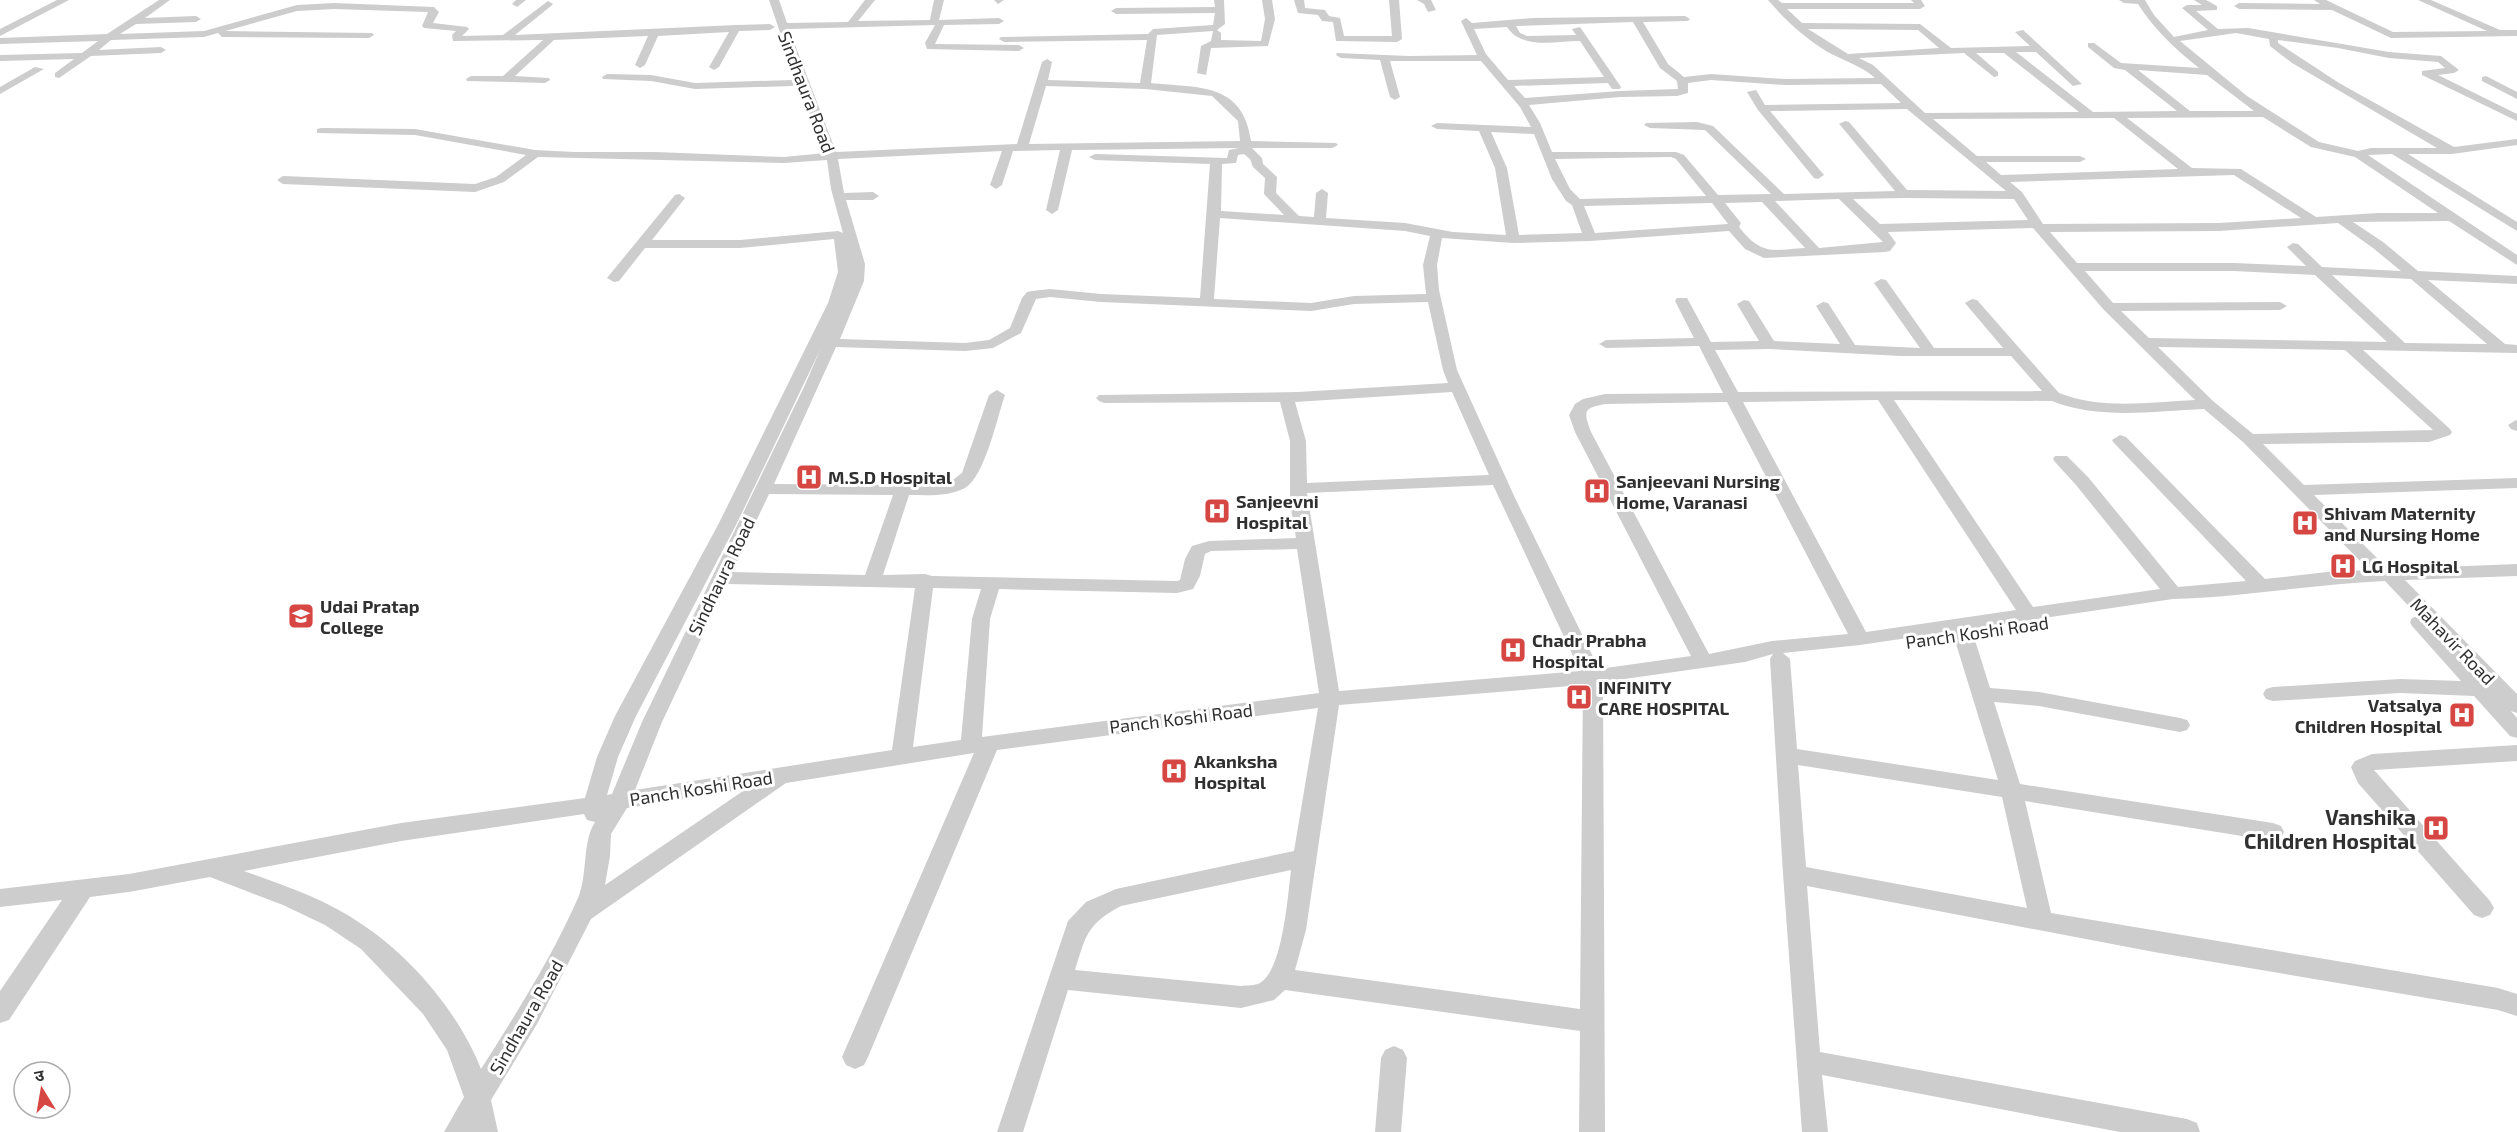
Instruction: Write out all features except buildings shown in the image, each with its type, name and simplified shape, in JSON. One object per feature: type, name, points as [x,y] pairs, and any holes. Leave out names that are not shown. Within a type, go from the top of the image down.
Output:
[{"type":"street","points":[[0,33],[64,0]]},
{"type":"street","points":[[59,75],[108,38],[165,0]]},
{"type":"street","points":[[320,6],[332,0]]},
{"type":"street","points":[[600,833],[593,803],[613,746],[642,681],[727,525],[845,280],[844,257],[825,158],[792,83],[776,26],[762,0]]},
{"type":"street","name":"Sindhaura Road","points":[[457,1132],[478,1100],[567,945],[591,895],[599,856],[600,833],[620,801],[652,723],[832,343],[857,281],[858,264],[839,197],[776,26],[774,0]]},
{"type":"street","points":[[852,23],[870,0]]},
{"type":"street","points":[[939,0],[938,22],[930,47],[1019,48],[1027,45],[1031,38]]},
{"type":"street","points":[[1119,0],[1115,15],[1183,5],[1220,5],[1220,24],[1216,28],[1215,43]]},
{"type":"street","points":[[1339,39],[1397,39],[1394,0]]},
{"type":"street","points":[[1422,0],[1428,2],[1431,10]]},
{"type":"street","points":[[1776,3],[1920,6],[1916,0]]},
{"type":"street","points":[[2124,0],[2141,1],[2145,11],[2172,40],[2210,72],[2267,114],[2316,145],[2358,154],[2371,151],[2452,151],[2517,142]]},
{"type":"street","points":[[2199,0],[2214,8],[2187,8],[2216,32]]},
{"type":"street","points":[[2319,0],[2391,34],[2517,33]]},
{"type":"street","points":[[2423,0],[2502,33]]},
{"type":"street","points":[[443,2],[433,10],[427,26],[464,29],[456,39],[551,38],[852,23],[999,21]]},
{"type":"street","points":[[1776,3],[1797,26],[1823,45],[1869,66],[1910,106],[1930,120],[2018,195],[2038,226],[2109,307],[2208,404],[2249,440],[2380,572],[2517,731]]},
{"type":"street","points":[[504,39],[548,4]]},
{"type":"street","points":[[1290,10],[1300,5],[1322,12],[1324,19],[1337,20],[1339,39],[1346,55],[1483,58]]},
{"type":"street","points":[[214,33],[286,10],[320,6],[433,10]]},
{"type":"street","points":[[1893,6],[1916,27]]},
{"type":"street","points":[[2239,6],[2333,7]]},
{"type":"street","points":[[1202,73],[1206,46],[1215,43],[1265,44],[1272,7]]},
{"type":"street","points":[[133,21],[196,19]]},
{"type":"street","points":[[1521,102],[1620,94],[1677,93],[1684,90],[1682,80],[1664,66],[1636,19]]},
{"type":"street","points":[[1685,19],[1533,21],[1510,25],[1467,23],[1483,58],[1507,84],[1535,122],[1548,156],[1571,200],[1577,203],[1842,196],[2018,195]]},
{"type":"street","points":[[1510,25],[1517,35],[1526,39],[1580,34],[1620,94]]},
{"type":"street","points":[[1797,26],[1924,28],[1949,51]]},
{"type":"street","points":[[714,67],[736,28]]},
{"type":"street","points":[[1145,86],[1151,37],[1156,30],[1216,28]]},
{"type":"street","points":[[2172,40],[2216,32],[2255,30],[2274,37],[2318,42],[2389,55],[2441,59],[2454,69],[2426,73],[2517,118]]},
{"type":"street","points":[[2020,32],[2077,84]]},
{"type":"street","points":[[0,41],[214,33],[247,36],[369,35]]},
{"type":"street","points":[[640,65],[654,33]]},
{"type":"street","points":[[1004,39],[1151,37]]},
{"type":"street","points":[[2274,37],[2273,44],[2278,49],[2351,96],[2452,151]]},
{"type":"street","points":[[505,80],[551,38]]},
{"type":"street","points":[[2091,45],[2113,64],[2130,69],[2210,72]]},
{"type":"street","points":[[1849,56],[2039,49]]},
{"type":"street","points":[[0,58],[162,50]]},
{"type":"street","points":[[1966,50],[1995,74]]},
{"type":"street","points":[[2007,50],[2089,114]]},
{"type":"street","points":[[1384,57],[1395,97]]},
{"type":"street","points":[[1022,147],[1047,62]]},
{"type":"street","points":[[0,91],[39,69]]},
{"type":"street","points":[[2130,69],[2187,114]]},
{"type":"street","points":[[607,77],[651,78],[695,86],[792,83]]},
{"type":"street","points":[[1682,80],[1711,77],[1785,82],[1883,81]]},
{"type":"street","points":[[471,79],[545,80]]},
{"type":"street","points":[[2486,79],[2517,96]]},
{"type":"street","points":[[1507,84],[1611,80]]},
{"type":"street","points":[[1042,83],[1200,90],[1221,97],[1243,121],[1246,147],[1256,158],[1257,165],[1271,177],[1270,194],[1294,218]]},
{"type":"street","points":[[1752,92],[1762,108],[1818,175]]},
{"type":"street","points":[[1762,108],[1910,106]]},
{"type":"street","points":[[1930,120],[2089,114],[2267,114]]},
{"type":"street","points":[[2115,114],[2189,172]]},
{"type":"street","points":[[1930,120],[2066,125]]},
{"type":"street","points":[[1845,124],[1904,195]]},
{"type":"street","points":[[1650,125],[1697,125],[1709,128],[1782,198]]},
{"type":"street","points":[[1437,126],[1538,131]]},
{"type":"street","points":[[1483,127],[1501,168],[1513,239]]},
{"type":"street","points":[[321,131],[415,132],[536,153],[710,156],[784,160],[873,153],[1009,147],[1332,145]]},
{"type":"street","points":[[1052,210],[1067,146]]},
{"type":"street","points":[[1095,146],[1095,157],[1216,161],[1232,161],[1233,152],[1246,147]]},
{"type":"street","points":[[996,185],[1009,147]]},
{"type":"street","points":[[2396,152],[2517,227]]},
{"type":"street","points":[[283,180],[475,188],[499,180],[536,153]]},
{"type":"street","points":[[1548,156],[1672,154],[1680,157],[1732,218],[1735,223],[1732,227]]},
{"type":"street","points":[[2358,154],[2517,261]]},
{"type":"street","points":[[1976,159],[2080,159]]},
{"type":"street","points":[[1207,302],[1216,161]]},
{"type":"street","points":[[1999,179],[2237,171],[2315,222]]},
{"type":"street","points":[[1320,221],[1322,193]]},
{"type":"street","points":[[839,197],[873,196]]},
{"type":"street","points":[[1732,227],[1744,243],[1754,251],[1764,254],[1885,248],[1890,243],[1842,196]]},
{"type":"street","points":[[614,278],[679,198]]},
{"type":"street","points":[[1765,198],[1816,252]]},
{"type":"street","points":[[1577,203],[1590,237]]},
{"type":"street","points":[[1214,214],[1405,227],[1437,233],[1513,239],[1590,237],[1732,227]]},
{"type":"street","points":[[1877,228],[2219,226],[2378,217],[2453,217]]},
{"type":"street","points":[[2341,220],[2378,245],[2502,349]]},
{"type":"street","points":[[1437,233],[1430,265],[1434,298],[1442,341],[1457,387],[1593,677],[1592,1132]]},
{"type":"street","points":[[642,244],[740,244],[838,235]]},
{"type":"street","points":[[2293,247],[2400,346]]},
{"type":"street","points":[[2073,267],[2234,267],[2517,280]]},
{"type":"street","points":[[1881,283],[1930,352]]},
{"type":"street","points":[[832,343],[965,347],[993,344],[1016,330],[1029,298],[1039,293],[1321,306],[1354,300],[1434,298]]},
{"type":"street","points":[[1683,301],[1860,639]]},
{"type":"street","points":[[1972,303],[2054,396]]},
{"type":"street","points":[[1744,304],[1769,345]]},
{"type":"street","points":[[1823,306],[1851,350]]},
{"type":"street","points":[[2109,307],[2280,306]]},
{"type":"street","points":[[2145,342],[2517,349]]},
{"type":"street","points":[[1606,344],[1769,345],[1851,350],[2016,352]]},
{"type":"street","points":[[2249,440],[2429,437],[2444,432],[2348,345]]},
{"type":"street","points":[[1104,398],[1286,397],[1457,387]]},
{"type":"street","points":[[762,489],[938,490],[954,487],[964,482],[970,474],[997,395]]},
{"type":"street","points":[[1703,661],[1589,443],[1577,415],[1580,407],[1588,402],[1605,399],[1883,395],[2054,396],[2079,405],[2117,408],[2208,404]]},
{"type":"street","points":[[1883,395],[2028,615]]},
{"type":"street","points":[[1061,979],[1241,997],[1268,992],[1280,979],[1288,960],[1330,699],[1298,488],[1298,441],[1286,397]]},
{"type":"street","points":[[2120,440],[2261,586]]},
{"type":"street","points":[[2061,459],[2082,481],[2173,592]]},
{"type":"street","points":[[1298,488],[1499,480]]},
{"type":"street","points":[[2299,490],[2517,483]]},
{"type":"street","points":[[872,580],[903,489]]},
{"type":"street","points":[[719,578],[925,580],[1177,587],[1187,585],[1191,579],[1194,556],[1198,550],[1209,546],[1305,543]]},
{"type":"street","name":"Panch Koshi Road","points":[[0,898],[82,890],[401,832],[593,803],[620,801],[980,745],[1330,699],[1593,677],[1745,655],[1772,648],[1860,639],[2173,592],[2206,592],[2380,572],[2517,570]]},
{"type":"street","name":"Mahavir Road","points":[[2380,572],[2517,706]]},
{"type":"street","points":[[902,757],[911,673],[925,580]]},
{"type":"street","points":[[855,1058],[980,745],[981,619],[992,582]]},
{"type":"street","name":"Panch Koshi Road","points":[[1745,655],[1780,659],[1818,656],[2185,603],[2206,592]]},
{"type":"street","points":[[1963,634],[2012,792],[2041,920]]},
{"type":"street","points":[[1780,659],[1794,874],[1815,1132]]},
{"type":"street","points":[[2273,694],[2400,686],[2479,689]]},
{"type":"street","points":[[1982,694],[2039,699],[2180,725]]},
{"type":"street","points":[[2482,908],[2366,777],[2362,767],[2372,762],[2517,753]]},
{"type":"street","points":[[1786,755],[2273,832]]},
{"type":"street","points":[[581,914],[781,776]]},
{"type":"street","points":[[1010,1132],[1076,928],[1094,909],[1116,898],[1304,858]]},
{"type":"street","points":[[206,866],[279,893],[325,916],[367,941],[403,974],[438,1012],[460,1048],[478,1100],[485,1132]]},
{"type":"street","points":[[1794,874],[2154,942],[2498,999],[2517,1005]]},
{"type":"street","points":[[0,1012],[82,890]]},
{"type":"street","points":[[1280,979],[1592,1022]]},
{"type":"street","points":[[1388,1132],[1394,1058]]},
{"type":"street","points":[[1808,1061],[2187,1132]]},
{"type":"place","name":"M.S.D Hospital","points":[[809,477]]},
{"type":"place","name":"Sanjeevani Nursing Home, Varanasi","points":[[1597,491]]},
{"type":"place","name":"Sanjeevni Hospital","points":[[1217,511]]},
{"type":"place","name":"Shivam Maternity and Nursing Home","points":[[2305,523]]},
{"type":"place","name":"LG Hospital","points":[[2343,566]]},
{"type":"place","name":"Udai Pratap College","points":[[301,616]]},
{"type":"place","name":"Chadr Prabha Hospital","points":[[1513,650]]},
{"type":"place","name":"INFINITY CARE HOSPITAL","points":[[1579,697]]},
{"type":"place","name":"Vatsalya Children Hospital","points":[[2462,715]]},
{"type":"place","name":"Akanksha Hospital","points":[[1174,771]]},
{"type":"place","name":"Vanshika Children Hospital","points":[[2436,828]]}]
